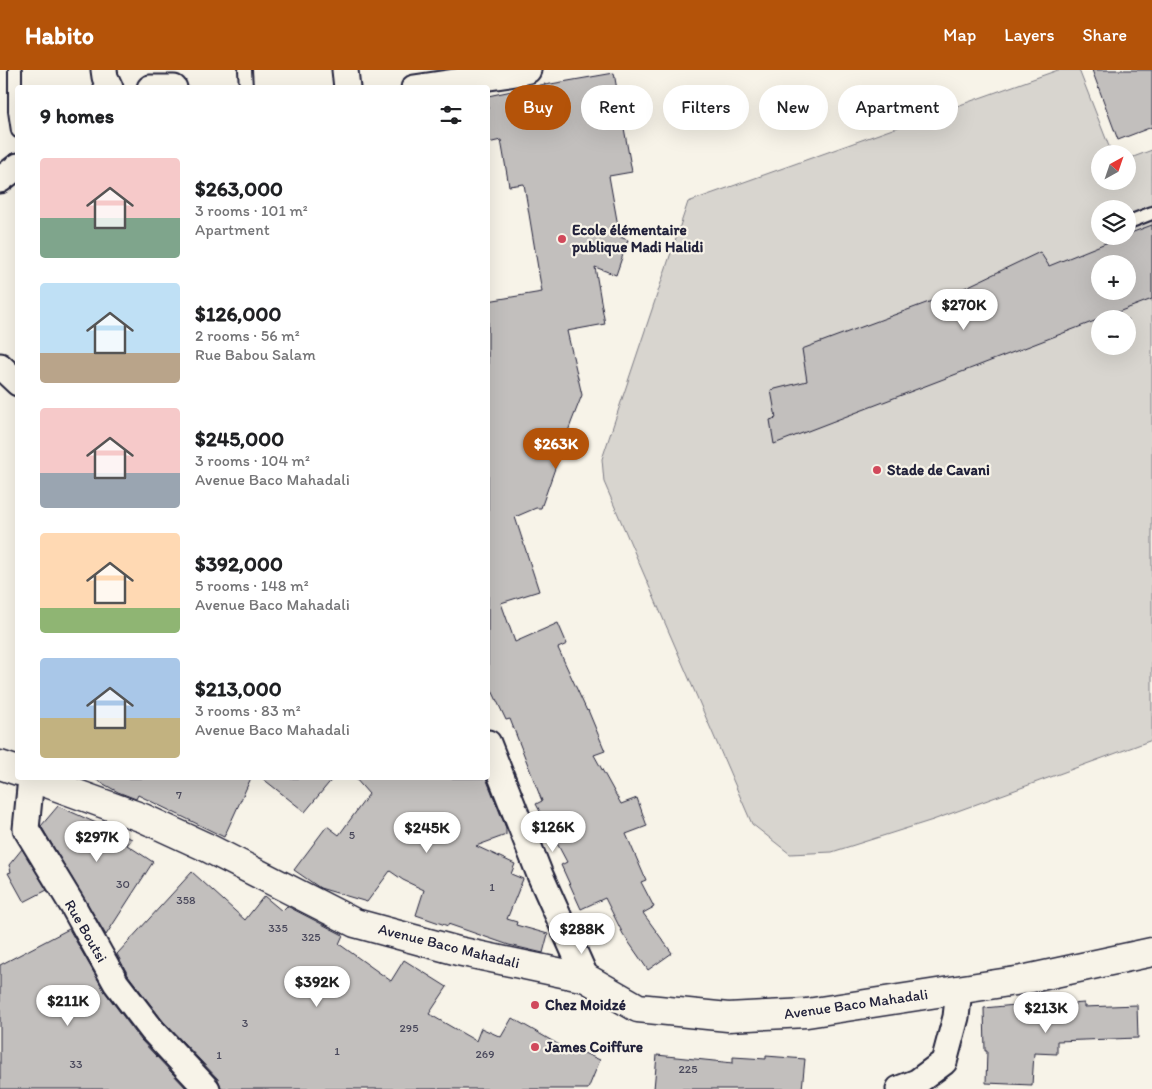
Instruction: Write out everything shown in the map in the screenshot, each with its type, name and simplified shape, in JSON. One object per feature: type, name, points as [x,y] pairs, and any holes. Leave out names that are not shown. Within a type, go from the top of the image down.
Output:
[{"type":"street","points":[[104,70],[109,85]]},
{"type":"street","points":[[345,70],[347,85]]},
{"type":"street","points":[[434,85],[528,70]]},
{"type":"street","points":[[0,180],[15,168]]},
{"type":"street","points":[[0,366],[15,380]]},
{"type":"street","points":[[490,748],[540,875],[586,978]]},
{"type":"street","points":[[0,764],[15,771]]},
{"type":"street","name":"Rue Boutsi","points":[[32,780],[26,829],[73,906],[116,983],[152,1030],[206,1089]]},
{"type":"street","name":"Avenue Baco Mahadali","points":[[37,780],[152,822],[206,847],[355,923],[458,951],[586,978],[638,1008],[728,1017],[807,1013],[1022,980],[1152,952]]},
{"type":"street","points":[[899,1089],[917,1082],[944,1062],[956,1017],[959,990]]},
{"type":"lane","points":[[15,70],[15,111]]},
{"type":"lane","points":[[245,70],[246,85]]},
{"type":"lane","points":[[1136,219],[1152,213]]},
{"type":"shaded area","name":"Stade de Cavani","points":[[1058,70],[1079,70],[1108,145],[1091,145],[1091,190],[1136,190],[1136,156],[1152,150],[1152,740],[933,820],[832,852],[790,854],[752,824],[604,482],[602,459],[688,202],[890,130],[958,130],[958,106]]},
{"type":"building","points":[[1092,70],[1152,70],[1152,127],[1118,140]]},
{"type":"building","points":[[614,73],[616,85],[581,85],[581,130],[624,130],[632,172],[609,176],[620,237],[628,240],[616,275],[595,267],[605,324],[567,331],[582,395],[541,508],[536,508],[515,517],[539,591],[501,603],[515,642],[558,623],[567,644],[558,648],[588,710],[605,751],[594,755],[621,804],[637,798],[647,826],[626,834],[646,880],[641,882],[654,907],[643,913],[672,953],[648,970],[623,934],[605,898],[581,909],[561,865],[567,862],[536,804],[542,801],[510,719],[506,720],[490,686],[490,301],[542,292],[524,184],[509,186],[501,140],[490,143],[490,96],[505,92],[505,130],[571,130],[571,85],[545,85]]},
{"type":"building","points":[[1152,225],[1152,299],[1123,310],[1091,310],[1091,322],[774,444],[770,420],[776,418],[771,390],[807,381],[802,349],[956,292],[1040,252],[1049,266],[1101,245],[1136,245],[1136,231]]},
{"type":"building","points":[[97,780],[250,780],[224,837],[138,795],[136,799],[118,792]]},
{"type":"building","points":[[265,780],[331,780],[305,812]]},
{"type":"building","points":[[357,780],[487,780],[506,828],[506,835],[476,846],[515,864],[511,874],[523,879],[507,919],[517,922],[516,925],[548,934],[543,953],[509,945],[416,915],[424,890],[403,880],[390,871],[367,902],[320,888],[294,870],[327,826],[339,835],[369,794]]},
{"type":"building","points":[[58,806],[132,839],[127,845],[153,862],[106,935],[41,826]]},
{"type":"building","points":[[22,849],[47,890],[24,902],[8,873],[11,872],[9,865]]},
{"type":"building","points":[[192,872],[245,920],[264,896],[282,911],[287,906],[343,935],[339,944],[391,981],[404,960],[447,987],[429,1014],[476,1041],[481,1028],[501,1037],[512,1018],[575,1054],[577,1050],[600,1060],[588,1089],[221,1089],[218,1079],[163,1021],[128,975],[117,954]]},
{"type":"building","points":[[69,929],[105,992],[141,1040],[187,1089],[0,1089],[0,965]]},
{"type":"building","points":[[1057,1001],[1057,1005],[1084,1003],[1084,1007],[1137,1005],[1138,1038],[1057,1041],[1057,1054],[1034,1053],[1032,1085],[986,1083],[987,1051],[985,1051],[984,1008]]},
{"type":"building","points":[[657,1055],[733,1063],[733,1057],[766,1059],[766,1056],[805,1059],[802,1089],[654,1089]]},
{"type":"place","name":"Ecole élémentaire publique Madi Halidi","points":[[562,239]]},
{"type":"place","name":"Stade de Cavani","points":[[877,470]]},
{"type":"place","name":"Chez Moidzé","points":[[535,1005]]},
{"type":"place","name":"James Coiffure","points":[[535,1047]]}]
